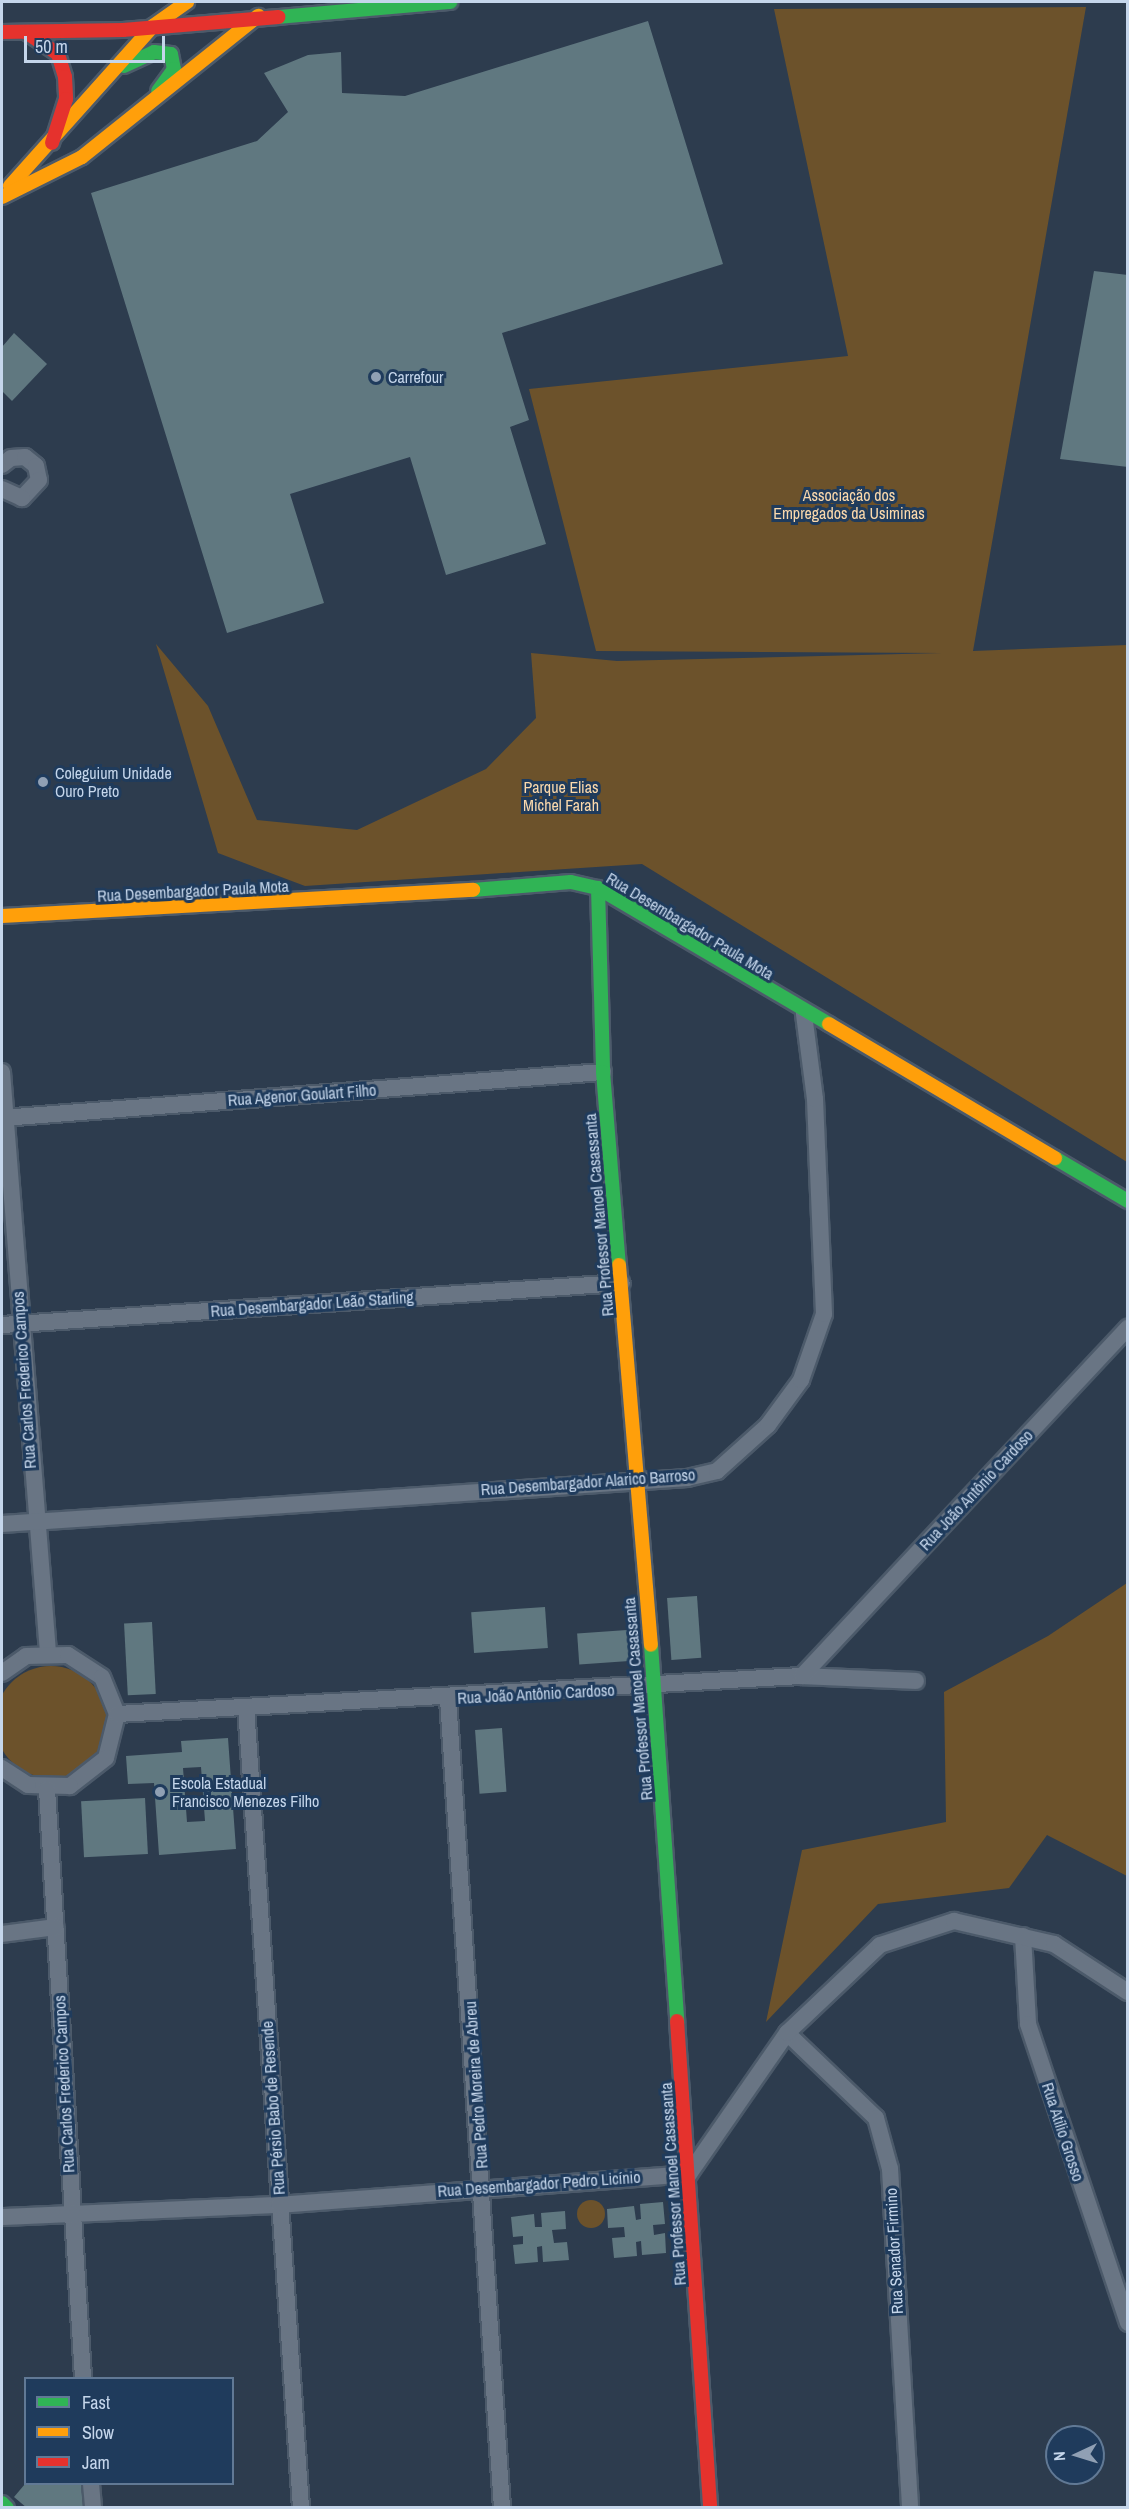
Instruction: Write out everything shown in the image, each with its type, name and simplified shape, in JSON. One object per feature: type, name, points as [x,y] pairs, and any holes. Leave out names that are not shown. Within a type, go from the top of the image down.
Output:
[{"type":"street","points":[[2,196],[52,143],[153,26],[187,2]]},
{"type":"street","points":[[2,32],[27,33],[153,26],[450,2]]},
{"type":"street","points":[[2,196],[82,158],[133,120],[258,16]]},
{"type":"street","points":[[27,33],[58,54],[65,77],[66,99],[52,143]]},
{"type":"street","points":[[112,73],[154,51],[174,58],[171,76],[133,120]]},
{"type":"street","points":[[2,465],[11,458],[25,458],[36,466],[39,480],[22,498],[2,489]]},
{"type":"street","name":"Rua Desembargador Paula Mota","points":[[2,916],[327,901],[572,882],[598,888],[804,1014],[1128,1201]]},
{"type":"street","name":"Rua Professor Manoel Casassanta","points":[[598,888],[603,1072],[654,1687],[710,2508]]},
{"type":"street","name":"Rua Desembargador Alarico Barroso","points":[[2,1524],[717,1471],[768,1425],[801,1380],[824,1314],[815,1099],[804,1014]]},
{"type":"street","name":"Rua Carlos Frederico Campos","points":[[2,1072],[3,1118],[35,1521],[48,1652]]},
{"type":"street","name":"Rua Agenor Goulart Filho","points":[[3,1118],[603,1072]]},
{"type":"street","name":"Rua Desembargador Leão Starling","points":[[2,1325],[622,1283]]},
{"type":"street","name":"Rua João Antônio Cardoso","points":[[117,1714],[448,1699],[802,1676],[1128,1328]]},
{"type":"street","points":[[2,1673],[26,1656],[48,1652],[87,1663],[112,1694],[117,1714],[106,1758],[70,1786],[47,1789],[28,1785],[2,1768]]},
{"type":"street","points":[[802,1676],[916,1681]]},
{"type":"street","name":"Rua Pedro Moreira de Abreu","points":[[448,1699],[484,2187],[502,2508]]},
{"type":"street","name":"Rua Pérsio Babo de Resende","points":[[246,1707],[301,2508]]},
{"type":"street","name":"Rua Carlos Frederico Campos","points":[[47,1789],[71,2217],[83,2377]]},
{"type":"street","points":[[689,2174],[787,2033],[880,1945],[954,1921],[1054,1944],[1128,1992]]},
{"type":"street","points":[[2,1934],[56,1927]]},
{"type":"street","name":"Rua Atílio Grosso","points":[[1023,1936],[1028,2024],[1128,2323]]},
{"type":"street","name":"Rua Senador Firmino","points":[[787,2033],[876,2118],[890,2169],[910,2508]]},
{"type":"street","name":"Rua Desembargador Pedro Licínio","points":[[2,2217],[71,2217],[279,2205],[484,2187],[689,2174]]},
{"type":"street","points":[[91,2485],[93,2508]]},
{"type":"street","points":[[2,2503],[7,2508]]},
{"type":"green space","points":[[1086,7],[973,651],[1127,645],[1127,1162],[642,864],[305,886],[218,853],[156,644],[208,706],[257,820],[357,830],[486,769],[536,718],[531,653],[617,661],[942,653],[596,651],[529,389],[848,356],[774,9]]},
{"type":"green space","points":[[1127,1583],[1127,1876],[1047,1835],[1009,1888],[878,1904],[766,2022],[802,1850],[946,1822],[944,1692],[1048,1636]]},
{"type":"green space","points":[[40,1667],[62,1667],[82,1676],[97,1691],[106,1711],[106,1733],[97,1753],[82,1768],[62,1777],[40,1777],[20,1768],[5,1753],[-1,1740],[-1,1704],[5,1691],[20,1676]]},
{"type":"green space","points":[[591,2200],[601,2204],[605,2214],[601,2224],[591,2228],[581,2224],[577,2214],[581,2204]]},
{"type":"building","name":"Carrefour","points":[[648,21],[723,264],[502,333],[529,420],[510,427],[546,544],[446,575],[410,457],[290,494],[324,603],[227,633],[91,193],[257,141],[288,112],[264,73],[308,55],[341,52],[342,93],[405,96]]},
{"type":"building","points":[[1094,271],[1128,275],[1128,467],[1060,459]]},
{"type":"building","points":[[14,333],[47,364],[12,401],[2,391],[2,347]]},
{"type":"building","points":[[697,1596],[701,1658],[671,1660],[667,1598]]},
{"type":"building","points":[[545,1607],[548,1648],[474,1653],[471,1612]]},
{"type":"building","points":[[152,1622],[156,1694],[128,1695],[124,1623]]},
{"type":"building","points":[[627,1630],[629,1661],[579,1664],[577,1633]]},
{"type":"building","points":[[502,1728],[506,1792],[480,1794],[475,1730]]},
{"type":"building","points":[[228,1738],[236,1849],[159,1855],[154,1783],[128,1784],[126,1756],[182,1752],[181,1741]],"holes":[[[201,1767],[205,1821],[187,1822],[183,1768]]]},
{"type":"building","points":[[145,1798],[148,1854],[84,1857],[81,1801]]},
{"type":"building","points":[[663,2202],[665,2224],[653,2225],[654,2235],[665,2233],[666,2253],[642,2255],[641,2241],[636,2242],[637,2256],[614,2258],[612,2238],[625,2237],[624,2227],[608,2228],[607,2209],[634,2206],[636,2220],[641,2219],[640,2204]]},
{"type":"building","points":[[565,2211],[566,2229],[552,2230],[554,2243],[567,2242],[569,2260],[543,2262],[542,2246],[537,2247],[538,2262],[515,2264],[513,2245],[523,2244],[523,2236],[513,2237],[511,2217],[534,2214],[535,2227],[542,2227],[541,2213]]},
{"type":"building","points":[[24,2485],[83,2485],[84,2508],[27,2508],[14,2497]]},
{"type":"traffic: fast","points":[[278,17],[450,2]]},
{"type":"traffic: fast","points":[[124,66],[154,52],[171,54],[174,69],[158,91]]},
{"type":"traffic: fast","points":[[473,890],[571,882],[598,888],[829,1024]]},
{"type":"traffic: fast","points":[[598,888],[603,1072],[619,1265]]},
{"type":"traffic: fast","points":[[1055,1158],[1128,1201]]},
{"type":"traffic: fast","points":[[651,1645],[677,2021]]},
{"type":"traffic: fast","points":[[2,2503],[7,2508]]},
{"type":"traffic: slow","points":[[10,186],[153,26],[187,2]]},
{"type":"traffic: slow","points":[[2,197],[82,157],[258,16]]},
{"type":"traffic: slow","points":[[2,916],[473,890]]},
{"type":"traffic: slow","points":[[829,1024],[1055,1158]]},
{"type":"traffic: slow","points":[[619,1265],[651,1645]]},
{"type":"traffic: jam","points":[[2,32],[123,30],[278,17]]},
{"type":"traffic: jam","points":[[27,33],[58,54],[65,77],[66,99],[52,143]]},
{"type":"traffic: jam","points":[[677,2021],[710,2508]]},
{"type":"place","name":"Carrefour","points":[[376,377]]},
{"type":"place","name":"Coleguium Unidade Ouro Preto","points":[[43,782]]},
{"type":"place","name":"Escola Estadual Francisco Menezes Filho","points":[[160,1792]]},
{"type":"park label","name":"Associação dos Empregados da Usiminas","points":[[849,504]]},
{"type":"park label","name":"Parque Elias Michel Farah","points":[[561,796]]}]
